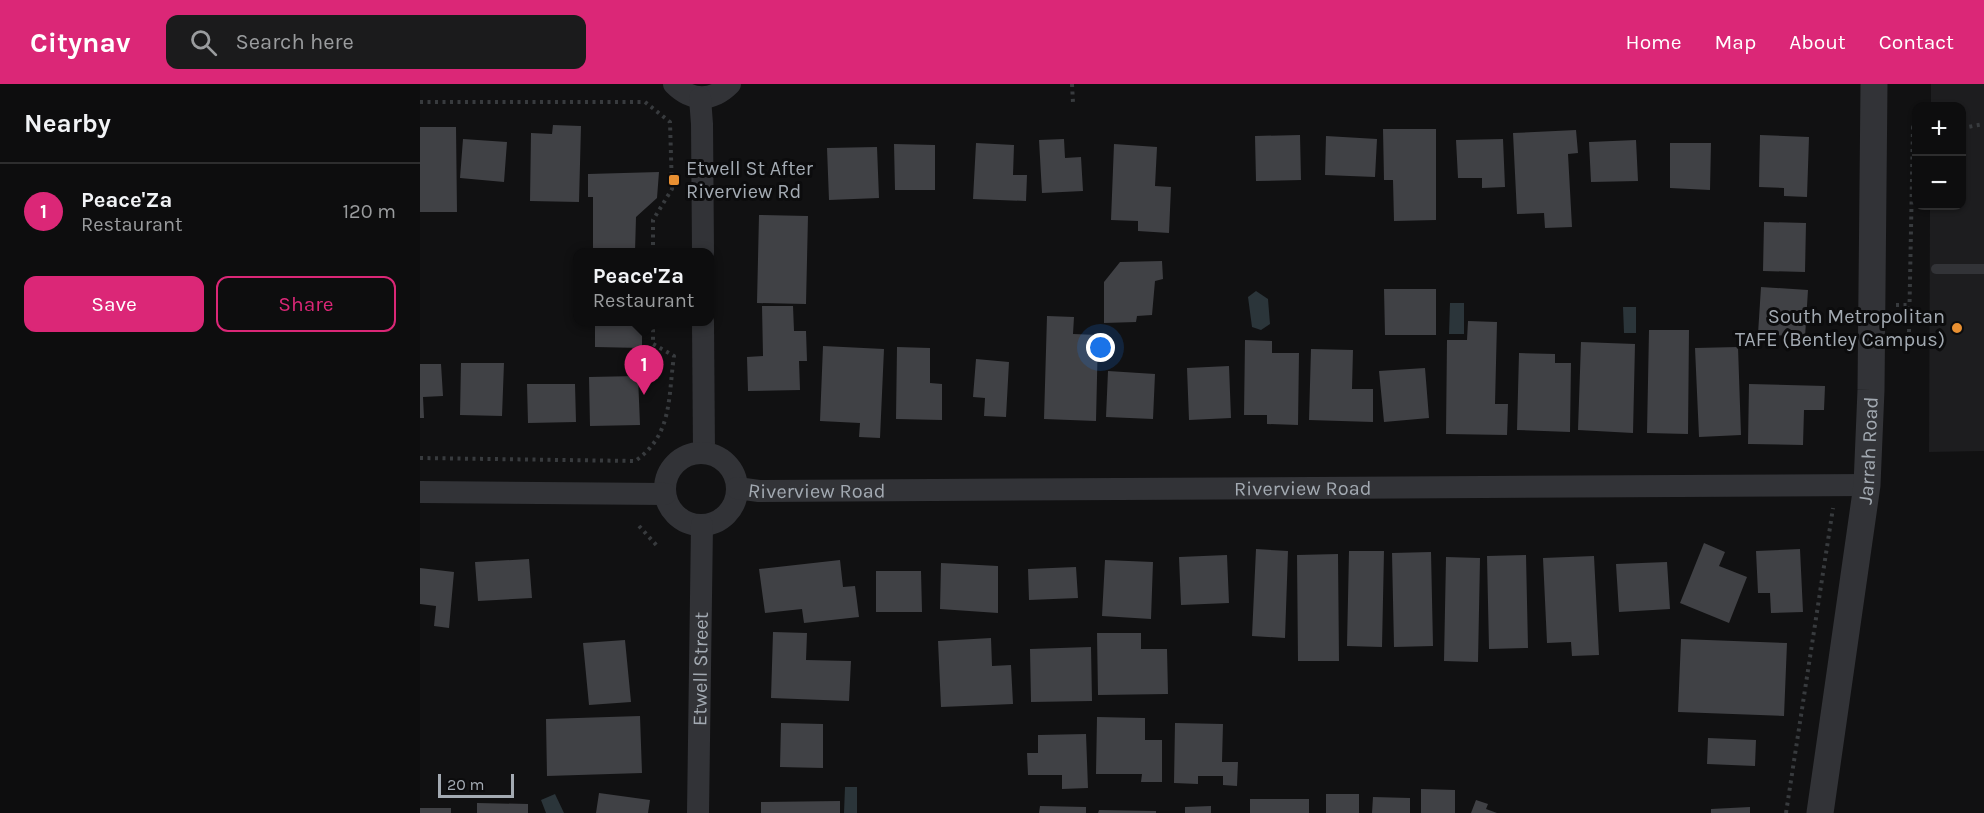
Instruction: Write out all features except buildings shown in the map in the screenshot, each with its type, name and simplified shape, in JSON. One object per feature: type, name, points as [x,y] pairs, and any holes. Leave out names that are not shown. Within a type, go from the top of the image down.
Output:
[{"type":"street","points":[[674,84],[681,91],[700,98],[721,92],[730,84]]},
{"type":"street","name":"Jarrah Road","points":[[1820,813],[1867,485],[1871,390],[1874,84]]},
{"type":"street","points":[[700,98],[703,248]]},
{"type":"street","points":[[703,326],[704,453]]},
{"type":"street","points":[[704,453],[714,456],[731,468],[737,488],[736,500],[723,518],[702,525],[682,520],[674,513],[665,494],[665,483],[675,464],[693,454],[704,453]]},
{"type":"street","name":"Riverview Road","points":[[737,488],[759,491],[1867,485]]},
{"type":"street","points":[[420,492],[665,494]]},
{"type":"street","name":"Etwell Street","points":[[698,813],[702,525]]},
{"type":"lane","points":[[1936,269],[1984,269]]},
{"type":"path","points":[[1072,84],[1073,103]]},
{"type":"path","points":[[420,102],[645,102],[670,122],[672,189],[652,220],[653,248]]},
{"type":"path","points":[[1966,127],[1984,124]]},
{"type":"path","points":[[1909,332],[1912,156]]},
{"type":"path","points":[[420,458],[635,460],[651,449],[665,426],[674,356],[653,344],[653,326]]},
{"type":"path","points":[[639,526],[659,548]]},
{"type":"shaded area","name":"South Metropolitan TAFE (Bentley Campus)","points":[[1931,84],[1984,84],[1984,451],[1929,452],[1930,210],[1966,210],[1966,102],[1931,102]]},
{"type":"shaded area","points":[[1256,291],[1268,299],[1270,324],[1261,330],[1252,327],[1248,297]]},
{"type":"shaded area","points":[[1450,303],[1464,303],[1464,334],[1449,334]]},
{"type":"shaded area","points":[[1623,307],[1636,307],[1636,333],[1624,333]]},
{"type":"shaded area","points":[[845,787],[857,787],[857,813],[844,813]]},
{"type":"shaded area","points":[[555,794],[564,813],[546,813],[541,800]]},
{"type":"place","name":"Etwell St After Riverview Rd","points":[[674,180]]},
{"type":"place","name":"South Metropolitan TAFE (Bentley Campus)","points":[[1957,328]]},
{"type":"place","name":"Peace'Za","points":[[644,395]]}]
